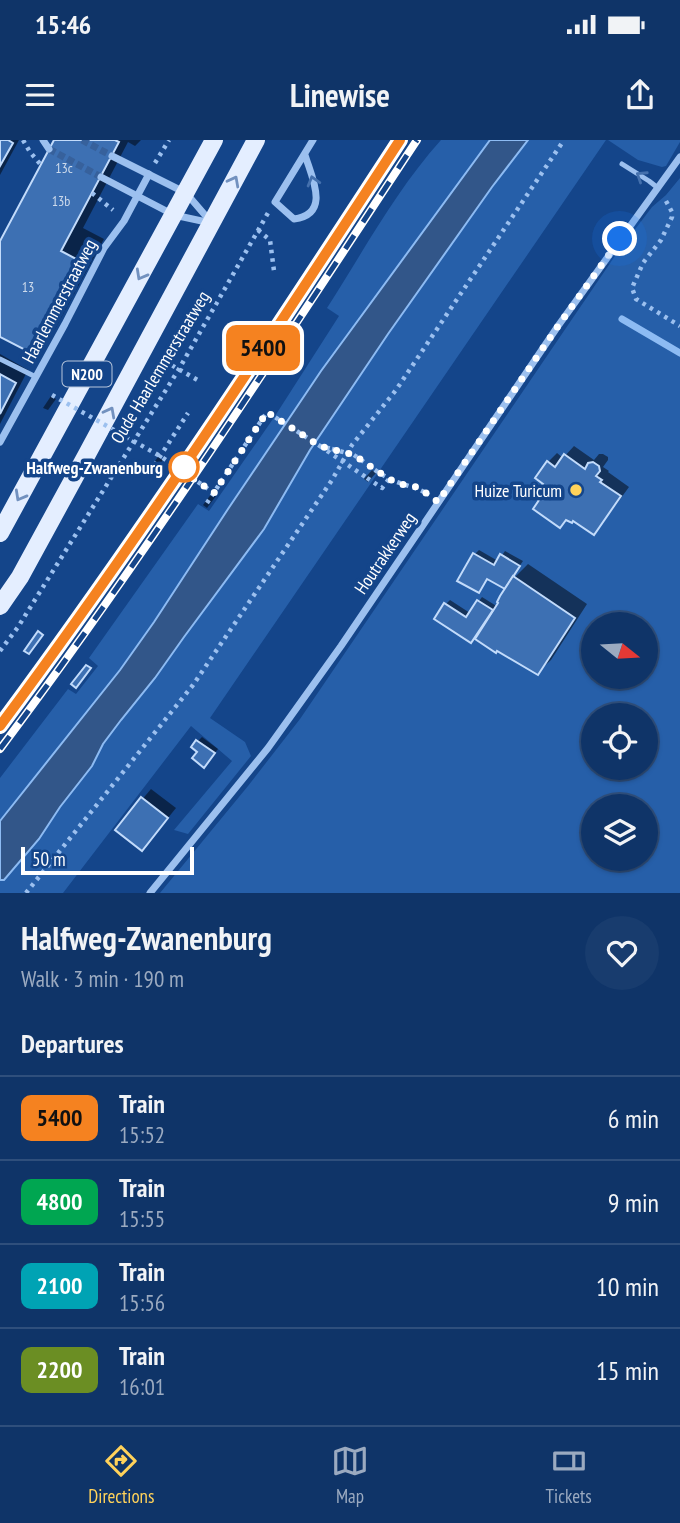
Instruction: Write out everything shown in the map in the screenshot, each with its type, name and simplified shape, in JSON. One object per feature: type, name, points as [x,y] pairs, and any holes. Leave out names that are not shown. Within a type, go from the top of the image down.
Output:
[{"type":"main road","name":"N200","points":[[0,533],[214,140]]},
{"type":"main road","name":"N200","points":[[0,606],[20,577],[256,140]]},
{"type":"street","points":[[43,140],[49,149]]},
{"type":"street","points":[[305,155],[316,191],[313,211],[294,219],[275,202],[313,140]]},
{"type":"street","points":[[112,156],[186,193],[212,223]]},
{"type":"street","name":"Houtrakkerweg","points":[[150,893],[268,748],[341,646],[558,326],[680,157]]},
{"type":"street","name":"Haarlemmerstraatweg","points":[[0,442],[104,247],[124,221],[149,174]]},
{"type":"street","points":[[101,177],[174,215],[212,223]]},
{"type":"lane","points":[[622,164],[658,188]]},
{"type":"lane","points":[[0,359],[36,377]]},
{"type":"path","points":[[149,174],[169,140]]},
{"type":"path","points":[[26,893],[193,685],[332,480],[352,445],[396,390],[564,140]]},
{"type":"path","points":[[658,188],[672,212],[672,217],[661,240],[643,263],[632,288],[636,299],[680,326]]},
{"type":"path","points":[[92,193],[107,207]]},
{"type":"path","name":"Oude Haarlemmerstraatweg","points":[[0,651],[18,627],[179,369],[275,202]]},
{"type":"path","points":[[258,230],[270,240],[274,271]]},
{"type":"path","points":[[150,384],[166,362],[201,382]]},
{"type":"path","points":[[52,395],[160,456],[214,493]]},
{"type":"path","points":[[208,501],[267,412],[382,488],[389,479]]},
{"type":"path","points":[[151,469],[188,413]]},
{"type":"path","points":[[320,446],[354,455],[389,479],[418,487],[438,502]]},
{"type":"shaded area","points":[[441,140],[606,140],[210,718],[245,742],[251,756],[188,834],[174,830],[232,761],[191,726],[63,893],[0,893],[0,778],[68,689],[76,694],[98,666],[89,658],[198,504],[209,511],[275,416],[339,316],[327,308],[395,200]]},
{"type":"shaded area","points":[[490,140],[528,140],[388,334],[310,450],[264,529],[103,744],[92,766],[39,839],[4,880],[0,880],[0,821],[120,670],[321,371]]},
{"type":"shaded area","points":[[608,140],[680,142],[666,166],[662,167],[638,160]]},
{"type":"shaded area","points":[[680,178],[680,893],[160,893],[300,719],[617,253],[652,207]]},
{"type":"building","points":[[0,140],[13,143],[0,166]]},
{"type":"building","points":[[54,140],[119,142],[61,251],[82,262],[33,354],[0,337],[0,241]]},
{"type":"building","points":[[0,374],[16,383],[0,414]]},
{"type":"building","name":"Huize Turicum","points":[[564,454],[585,469],[588,463],[593,462],[599,466],[600,471],[596,476],[602,480],[600,482],[621,496],[594,535],[573,521],[572,523],[566,520],[560,528],[533,509],[539,500],[534,497],[543,484],[535,478],[547,461],[555,467]]},
{"type":"building","points":[[473,553],[494,565],[500,554],[520,566],[505,589],[487,579],[479,593],[457,581]]},
{"type":"building","points":[[513,576],[575,618],[538,675],[475,639]]},
{"type":"building","points":[[477,600],[493,610],[471,643],[434,619],[444,603],[466,617]]},
{"type":"building","points":[[38,631],[43,635],[29,654],[24,651]]},
{"type":"building","points":[[86,665],[91,668],[76,688],[71,684]]},
{"type":"building","points":[[196,740],[215,753],[204,768],[192,758],[197,752],[191,747]]},
{"type":"building","points":[[141,797],[168,818],[142,851],[115,830]]},
{"type":"waterway","points":[[622,319],[680,353]]},
{"type":"tunnel","points":[[82,140],[112,156]]},
{"type":"tunnel","points":[[49,149],[101,177]]},
{"type":"railway","points":[[0,727],[133,542],[217,419],[400,140]]},
{"type":"railway","points":[[0,749],[161,524],[417,140]]},
{"type":"train","name":"5400","points":[[0,726],[108,579],[217,419],[400,140]]},
{"type":"place","name":"Halfweg-Zwanenburg","points":[[184,467]]},
{"type":"place","name":"Huize Turicum","points":[[576,490]]},
{"type":"route","points":[[184,467],[178,468],[214,493],[267,412],[320,446],[354,455],[389,479],[418,487],[438,502],[620,239]]}]
